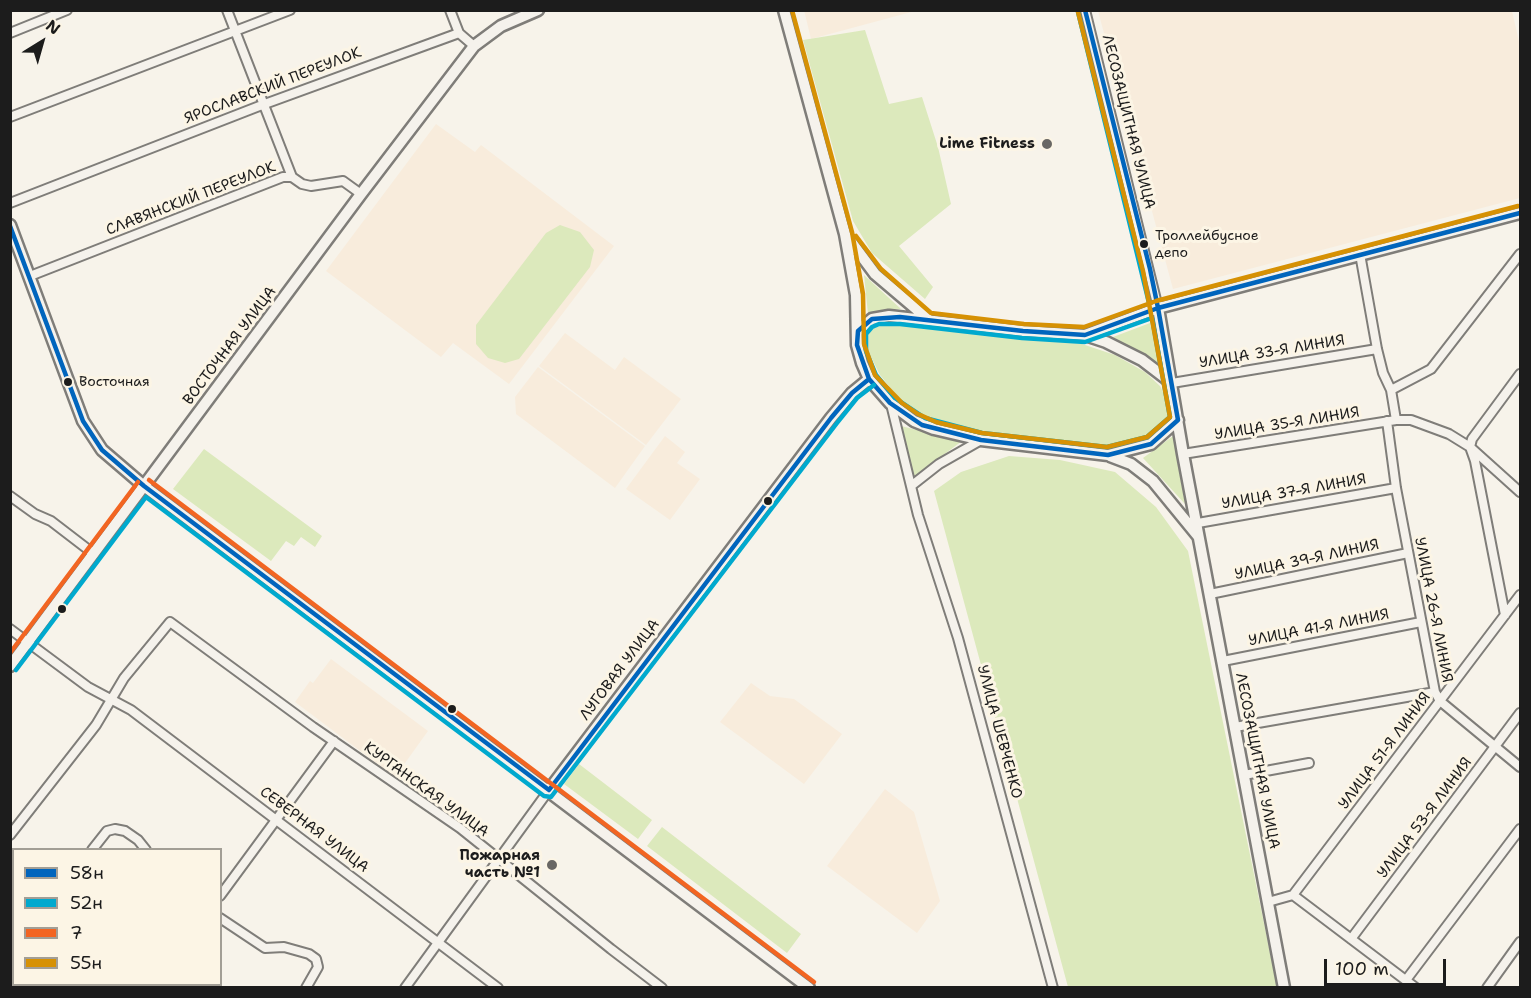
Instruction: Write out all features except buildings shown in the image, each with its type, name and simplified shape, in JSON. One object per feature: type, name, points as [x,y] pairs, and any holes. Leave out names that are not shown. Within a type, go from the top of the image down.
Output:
[{"type":"main road","points":[[474,46],[501,26],[538,10]]},
{"type":"main road","points":[[784,10],[845,234],[855,286],[859,353],[869,379],[891,404],[922,425],[981,440],[1108,455],[1151,444],[1178,420]]},
{"type":"main road","name":"ВОСТОЧНАЯ УЛИЦА","points":[[10,666],[474,46]]},
{"type":"main road","points":[[1085,335],[1158,308],[1521,213]]},
{"type":"main road","points":[[10,225],[83,421],[102,450],[144,486],[809,987]]},
{"type":"main road","points":[[845,234],[874,274],[928,320]]},
{"type":"main road","name":"ЛЕСОЗАЩИТНАЯ УЛИЦА","points":[[1158,308],[1183,454],[1198,523],[1284,987]]},
{"type":"main road","points":[[858,331],[868,321],[878,317],[1085,335],[1106,342],[1142,360],[1172,383]]},
{"type":"main road","name":"ЛУГОВАЯ УЛИЦА","points":[[549,790],[831,418],[852,393],[869,379]]},
{"type":"main road","name":"ЛЕСОЗАЩИТНАЯ УЛИЦА","points":[[1108,455],[1131,464],[1153,481],[1200,539]]},
{"type":"street","points":[[10,33],[67,10]]},
{"type":"street","points":[[227,10],[262,105],[292,177]]},
{"type":"street","points":[[10,117],[290,10]]},
{"type":"street","points":[[450,10],[459,33],[474,46]]},
{"type":"street","name":"ЛЕСОЗАЩИТНАЯ УЛИЦА","points":[[1084,10],[1130,186],[1158,308]]},
{"type":"street","name":"ЯРОСЛАВСКИЙ ПЕРЕУЛОК","points":[[10,203],[262,105],[459,33]]},
{"type":"street","name":"СЛАВЯНСКИЙ ПЕРЕУЛОК","points":[[30,276],[283,177],[292,177],[302,184],[311,186],[342,181],[361,194]]},
{"type":"street","name":"УЛИЦА 26-Я ЛИНИЯ","points":[[1360,254],[1377,349],[1383,374],[1391,390],[1396,488],[1435,692],[1440,701],[1521,767]]},
{"type":"street","points":[[1391,390],[1431,369],[1521,254]]},
{"type":"street","name":"УЛИЦА 33-Я ЛИНИЯ","points":[[1172,383],[1377,349]]},
{"type":"street","points":[[1505,615],[1475,461],[1470,447],[1472,439],[1521,374]]},
{"type":"street","name":"УЛИЦА ШЕВЧЕНКО","points":[[891,404],[918,515],[958,638],[1053,987]]},
{"type":"street","name":"УЛИЦА 35-Я ЛИНИЯ","points":[[1183,454],[1391,421],[1412,420],[1449,434],[1470,447],[1520,490]]},
{"type":"street","points":[[911,486],[946,459],[981,440]]},
{"type":"street","name":"УЛИЦА 37-Я ЛИНИЯ","points":[[1198,523],[1396,488]]},
{"type":"street","points":[[10,496],[35,514],[51,521],[94,555]]},
{"type":"street","name":"УЛИЦА 39-Я ЛИНИЯ","points":[[1210,594],[1408,553]]},
{"type":"street","name":"УЛИЦА 51-Я ЛИНИЯ","points":[[1293,895],[1521,595]]},
{"type":"street","name":"КУРГАНСКАЯ УЛИЦА","points":[[111,699],[170,621],[334,741],[460,828],[659,987]]},
{"type":"street","name":"УЛИЦА 41-Я ЛИНИЯ","points":[[1222,661],[1421,622]]},
{"type":"street","name":"СЕВЕРНАЯ УЛИЦА","points":[[10,628],[88,687],[131,710],[498,987]]},
{"type":"street","points":[[1235,728],[1435,692]]},
{"type":"street","points":[[10,835],[96,724],[111,699]]},
{"type":"street","name":"УЛИЦА 53-Я ЛИНИЯ","points":[[1351,939],[1521,713]]},
{"type":"street","points":[[222,893],[334,741]]},
{"type":"street","points":[[1244,775],[1309,763]]},
{"type":"street","name":"ЛУГОВАЯ УЛИЦА","points":[[405,987],[549,790]]},
{"type":"street","points":[[93,848],[107,831],[115,829],[125,831],[145,848]]},
{"type":"street","points":[[1406,980],[1521,829]]},
{"type":"street","points":[[1268,902],[1293,895],[1416,987]]},
{"type":"street","points":[[222,919],[265,948],[284,947],[309,954],[316,959],[318,967],[306,987]]},
{"type":"street","points":[[1487,987],[1521,942]]},
{"type":"shaded area","points":[[804,10],[915,10],[915,11],[811,39]]},
{"type":"shaded area","points":[[1098,11],[1512,11],[1520,46],[1520,198],[1173,289]]},
{"type":"shaded area","points":[[436,124],[475,152],[481,145],[614,246],[509,384],[453,343],[441,357],[326,271]]},
{"type":"shaded area","points":[[565,333],[615,370],[624,357],[681,399],[646,445],[539,366]]},
{"type":"shaded area","points":[[538,367],[645,446],[615,488],[516,414],[515,397]]},
{"type":"shaded area","points":[[665,436],[685,452],[677,463],[700,479],[670,520],[626,489]]},
{"type":"shaded area","points":[[331,659],[428,731],[395,777],[295,702],[310,681],[313,683]]},
{"type":"shaded area","points":[[751,683],[770,696],[794,699],[842,734],[804,784],[720,722]]},
{"type":"shaded area","points":[[885,789],[914,812],[940,901],[917,933],[827,866]]},
{"type":"green space","points":[[865,30],[889,104],[922,97],[938,147],[951,204],[899,246],[933,287],[925,299],[872,253],[853,221],[803,40]]},
{"type":"green space","points":[[560,225],[580,232],[594,250],[590,267],[519,359],[505,363],[488,358],[476,344],[476,325],[546,233]]},
{"type":"green space","points":[[864,275],[901,309],[868,314]]},
{"type":"green space","points":[[1150,323],[1159,365],[1113,337]]},
{"type":"green space","points":[[886,324],[1082,344],[1115,355],[1145,372],[1160,386],[1170,405],[1169,418],[1147,436],[1130,444],[1111,446],[974,430],[925,419],[916,415],[901,401],[880,375],[865,345],[864,338],[871,329]]},
{"type":"green space","points":[[901,426],[962,441],[914,477]]},
{"type":"green space","points":[[1173,436],[1185,504],[1143,458]]},
{"type":"green space","points":[[204,449],[322,536],[315,547],[301,537],[294,546],[286,541],[271,561],[173,489]]},
{"type":"green space","points":[[1009,456],[1060,460],[1115,472],[1156,507],[1188,551],[1277,987],[1068,987],[934,491],[961,472]]},
{"type":"green space","points":[[579,764],[652,820],[638,839],[564,784]]},
{"type":"green space","points":[[662,827],[801,934],[787,953],[647,846]]},
{"type":"transit line","name":"55н","points":[[792,10],[852,232],[863,294],[864,344],[875,375],[902,403],[936,422],[982,433],[1107,447],[1147,437],[1170,417],[1143,271],[1078,12]]},
{"type":"transit line","name":"58н","points":[[1085,10],[1158,308]]},
{"type":"transit line","name":"52н","points":[[1078,12],[1149,303]]},
{"type":"transit line","name":"55н","points":[[856,236],[881,269],[931,313],[1024,324],[1084,327],[1156,301],[1518,206]]},
{"type":"transit line","name":"58н","points":[[1158,308],[1520,213]]},
{"type":"transit line","name":"58н","points":[[10,226],[83,421],[102,450],[144,486],[549,790],[831,418],[852,393],[869,379]]},
{"type":"transit line","name":"58н","points":[[1158,308],[1178,420],[1151,444],[1108,455],[981,440],[922,425],[890,403],[869,379],[857,345],[858,331],[872,319],[900,317],[1023,331],[1085,335],[1158,308]]},
{"type":"transit line","name":"52н","points":[[1152,318],[1170,417],[1147,437],[1107,447],[982,433],[925,418],[895,398],[876,375],[866,351],[866,334],[872,327],[879,324],[900,324],[1022,338],[1085,342],[1152,318]]},
{"type":"transit line","name":"52н","points":[[16,670],[146,497],[544,796],[551,797],[837,423],[857,398],[874,385]]},
{"type":"transit line","name":"7","points":[[149,480],[814,982]]},
{"type":"transit line","name":"7","points":[[10,653],[138,482]]},
{"type":"place","name":"Lime Fitness","points":[[1047,144]]},
{"type":"place","name":"Троллейбусное депо","points":[[1144,244]]},
{"type":"place","name":"Восточная","points":[[68,382]]},
{"type":"place","name":"Пожарная часть №1","points":[[552,865]]}]
